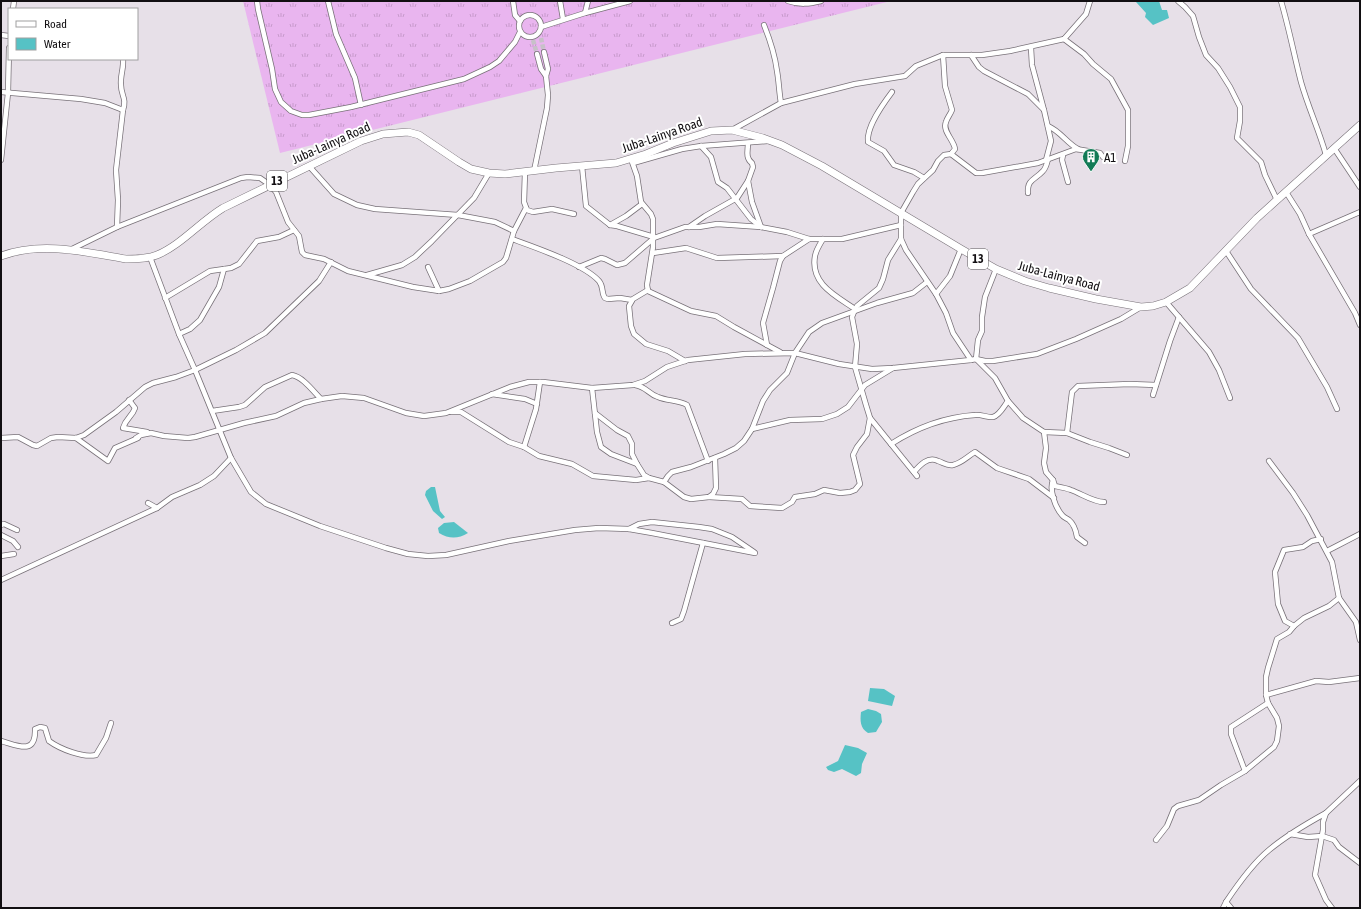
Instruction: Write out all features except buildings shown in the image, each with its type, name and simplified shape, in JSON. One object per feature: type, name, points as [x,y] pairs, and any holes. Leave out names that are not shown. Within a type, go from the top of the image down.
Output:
[{"type":"main road","name":"Juba-Lainya Road","points":[[1,256],[9,253],[40,248],[70,250],[126,259],[150,257],[166,250],[223,208],[371,137],[390,132],[408,132],[420,135],[471,169],[489,174],[505,174],[632,161],[711,131],[732,130],[782,145],[822,166],[996,269],[1025,281],[1049,288],[1096,299],[1141,307],[1153,306],[1166,302],[1190,288],[1257,218],[1360,125]]},
{"type":"street","points":[[257,1],[275,89],[281,102],[291,111],[302,115],[361,105],[464,79],[480,72],[499,61],[515,42],[520,32],[520,22],[526,16],[534,16],[540,20],[541,38]]},
{"type":"street","points":[[328,1],[336,34],[355,78],[361,105]]},
{"type":"street","points":[[513,1],[515,15],[520,22]]},
{"type":"street","points":[[560,1],[563,19]]},
{"type":"street","points":[[585,13],[588,1]]},
{"type":"street","points":[[520,32],[532,39],[541,28],[563,19],[630,1]]},
{"type":"street","points":[[788,1],[796,4],[821,1]]},
{"type":"street","points":[[732,130],[781,103],[855,84],[905,76],[916,66],[943,56],[1010,51],[1064,39],[1086,14],[1090,1]]},
{"type":"street","points":[[1178,1],[1193,16],[1206,54],[1218,68],[1240,107],[1240,121],[1237,138],[1261,162],[1265,175],[1277,200]]},
{"type":"street","points":[[1281,1],[1290,29],[1301,82],[1322,139],[1326,155]]},
{"type":"street","points":[[764,25],[772,45],[781,103]]},
{"type":"street","points":[[1064,39],[1084,54],[1093,64],[1111,79],[1128,110],[1128,146],[1125,161]]},
{"type":"street","points":[[1028,194],[1027,186],[1042,172],[1051,141],[1032,65],[1032,48]]},
{"type":"street","points":[[534,170],[547,108],[548,95],[546,76],[548,69],[544,52]]},
{"type":"street","points":[[537,54],[541,69],[546,76]]},
{"type":"street","points":[[971,55],[979,67],[984,71],[1028,94],[1044,110]]},
{"type":"street","points":[[943,56],[945,86],[952,110],[945,127],[954,143],[955,149],[951,154],[944,155],[913,192],[901,213],[901,240],[906,250],[936,294],[946,313],[953,333],[974,359],[995,378],[1008,401],[1023,418],[1044,432],[1068,432],[1090,442],[1127,455]]},
{"type":"street","points":[[1,160],[8,93],[9,60]]},
{"type":"street","points":[[117,226],[118,200],[116,170],[125,99],[120,86],[123,60]]},
{"type":"street","points":[[1,92],[80,99],[105,103],[123,110]]},
{"type":"street","points":[[892,92],[880,108],[872,124],[867,139],[868,142],[884,151],[894,165],[914,172],[924,178]]},
{"type":"street","points":[[1048,126],[1056,131],[1072,146],[1078,149],[1100,153],[1103,157],[1108,159]]},
{"type":"street","points":[[648,290],[654,237],[653,220],[651,214],[642,204],[640,199],[637,176],[632,161],[701,146],[772,141]]},
{"type":"street","points":[[689,226],[740,195],[748,181],[753,167],[752,163],[748,159],[748,143]]},
{"type":"street","points":[[701,146],[711,157],[718,182],[727,188],[751,219],[761,227]]},
{"type":"street","points":[[1334,148],[1360,187]]},
{"type":"street","points":[[951,154],[976,173],[982,173],[1038,163],[1078,149]]},
{"type":"street","points":[[1063,155],[1062,160],[1068,182]]},
{"type":"street","points":[[309,166],[334,194],[357,205],[375,209],[458,214],[495,222],[514,231]]},
{"type":"street","points":[[582,166],[586,206],[610,225],[654,237]]},
{"type":"street","points":[[70,250],[117,226],[241,178],[260,178],[270,185],[278,195],[288,222],[300,238],[302,252],[305,255],[331,262],[348,271],[413,287],[439,290],[459,286],[470,281],[500,264],[506,258],[514,231],[526,208],[524,195],[525,172]]},
{"type":"street","points":[[366,275],[408,262],[432,241],[474,198],[489,174]]},
{"type":"street","points":[[748,181],[752,202],[761,227]]},
{"type":"street","points":[[1286,192],[1300,214],[1309,234],[1355,313],[1360,325]]},
{"type":"street","points":[[610,225],[626,216],[642,204]]},
{"type":"street","points":[[526,208],[533,212],[550,209],[574,214]]},
{"type":"street","points":[[1309,234],[1360,212]]},
{"type":"street","points":[[579,267],[601,258],[617,265],[626,263],[654,237],[689,226],[699,227],[723,224],[761,227],[787,232],[809,239],[842,239],[901,225]]},
{"type":"street","points":[[165,298],[210,271],[224,269],[239,264],[257,241],[279,237],[294,230]]},
{"type":"street","points":[[767,345],[763,323],[778,265],[783,256],[809,239]]},
{"type":"street","points":[[823,239],[815,255],[814,268],[818,280],[827,290],[854,310]]},
{"type":"street","points":[[512,240],[543,250],[591,274],[599,281],[605,298],[632,300]]},
{"type":"street","points":[[901,240],[888,260],[883,279],[878,288],[854,310],[852,322],[857,344],[855,367],[870,418],[916,474],[924,462],[928,460],[937,460],[945,465],[954,465],[976,452],[998,468],[1029,479],[1054,498]]},
{"type":"street","points":[[652,253],[686,248],[717,258],[783,256]]},
{"type":"street","points":[[936,294],[950,276],[961,249]]},
{"type":"street","points":[[1226,251],[1251,289],[1298,338],[1327,387],[1337,409]]},
{"type":"street","points":[[150,257],[179,334],[231,458],[251,492],[266,504],[320,526],[408,554],[428,556],[446,555],[509,541],[575,530],[600,528],[629,529],[755,553],[732,536],[712,529],[652,522],[638,524],[629,529]]},
{"type":"street","points":[[76,438],[116,412],[129,400],[153,383],[195,370],[236,350],[265,333],[280,321],[319,281],[331,262]]},
{"type":"street","points":[[428,267],[439,290]]},
{"type":"street","points":[[179,334],[190,329],[200,320],[219,287],[224,269]]},
{"type":"street","points":[[974,359],[978,340],[982,331],[982,317],[985,297],[996,269]]},
{"type":"street","points":[[664,482],[672,472],[715,458],[736,448],[744,441],[752,429],[763,401],[770,390],[787,373],[795,353],[809,332],[815,327],[854,310],[913,293],[927,282]]},
{"type":"street","points":[[648,290],[632,300],[629,306],[631,326],[634,334],[646,344],[668,351],[685,361]]},
{"type":"street","points":[[648,290],[650,293],[691,311],[716,316],[782,353]]},
{"type":"street","points":[[1166,302],[1208,352],[1219,370],[1230,398]]},
{"type":"street","points":[[633,385],[645,381],[668,367],[685,361],[745,354],[795,353],[840,364],[872,369],[974,359],[993,361],[1036,354],[1076,339],[1141,307]]},
{"type":"street","points":[[1355,313],[1360,311]]},
{"type":"street","points":[[1153,395],[1179,316]]},
{"type":"street","points":[[752,429],[790,420],[817,420],[827,418],[845,410],[868,383],[893,368]]},
{"type":"street","points":[[212,411],[245,405],[266,387],[292,375],[301,378],[304,383],[321,399]]},
{"type":"street","points":[[446,413],[510,387],[529,382],[592,388],[633,385],[642,386],[660,398],[681,402],[687,405],[708,461]]},
{"type":"street","points":[[524,447],[530,425],[534,417],[540,382]]},
{"type":"street","points":[[1068,432],[1072,392],[1078,386],[1130,384],[1156,385]]},
{"type":"street","points":[[592,388],[598,438],[601,447],[611,454],[637,464]]},
{"type":"street","points":[[492,394],[525,399],[537,404]]},
{"type":"street","points":[[129,400],[135,408],[133,414],[125,420],[123,428],[188,438],[202,436],[276,416],[304,403],[342,396],[364,398],[406,413],[424,416],[461,412],[503,439],[524,447],[539,456],[569,463],[593,476],[636,480],[649,478],[664,482],[682,496],[687,498],[708,497],[742,499],[750,506],[782,508],[792,502],[795,497],[800,495],[815,494],[824,490],[845,493],[855,490],[860,484],[853,455],[867,434],[870,418]]},
{"type":"street","points":[[892,444],[910,433],[941,422],[977,414],[994,417],[1000,413],[1008,401]]},
{"type":"street","points":[[595,413],[610,423],[617,430],[628,436],[631,440],[632,454],[642,472],[649,478]]},
{"type":"street","points":[[1044,432],[1046,448],[1044,463],[1046,472],[1053,480],[1055,486],[1069,489],[1096,502],[1104,502]]},
{"type":"street","points":[[1,438],[18,437],[37,446],[51,438],[58,436],[76,438],[108,461],[115,448],[151,433]]},
{"type":"street","points":[[136,438],[151,433]]},
{"type":"street","points":[[1,580],[157,508],[172,497],[200,485],[214,476],[231,458]]},
{"type":"street","points":[[708,497],[713,494],[716,488],[715,458]]},
{"type":"street","points":[[1269,461],[1293,493],[1321,539],[1332,562],[1339,598],[1356,622],[1360,640]]},
{"type":"street","points":[[1053,480],[1051,486],[1056,506],[1062,517],[1069,519],[1076,530],[1077,537],[1085,543]]},
{"type":"street","points":[[148,503],[157,508]]},
{"type":"street","points":[[1,525],[4,524],[17,530]]},
{"type":"street","points":[[1327,551],[1360,534]]},
{"type":"street","points":[[1,535],[13,542],[18,547]]},
{"type":"street","points":[[1294,626],[1286,621],[1278,604],[1275,572],[1276,568],[1284,550],[1303,547],[1312,541],[1321,539]]},
{"type":"street","points":[[672,623],[681,619],[703,543]]},
{"type":"street","points":[[1,556],[14,554]]},
{"type":"street","points":[[1156,840],[1167,826],[1174,810],[1178,806],[1199,800],[1245,771],[1269,751],[1277,742],[1279,726],[1277,718],[1268,703],[1266,695],[1266,677],[1277,639],[1289,632],[1304,618],[1329,606],[1339,598]]},
{"type":"street","points":[[1266,695],[1316,681],[1329,682],[1360,678]]},
{"type":"street","points":[[1245,771],[1231,734],[1231,726],[1268,703]]},
{"type":"street","points":[[1,740],[22,748],[26,747],[30,745],[33,740],[35,729],[40,727],[45,728],[49,741],[59,748],[90,756],[96,755],[103,745],[111,723]]},
{"type":"street","points":[[1223,908],[1242,880],[1268,851],[1290,834],[1326,813],[1360,781]]},
{"type":"street","points":[[1326,813],[1315,875],[1326,900],[1332,908]]},
{"type":"street","points":[[1290,834],[1308,837],[1322,836],[1334,840],[1339,846],[1360,862]]},
{"type":"street","points":[[1226,902],[1231,908]]},
{"type":"green space","points":[[243,1],[891,1],[280,153]]},
{"type":"water","points":[[1159,1],[1162,10],[1167,10],[1169,18],[1153,25],[1145,17],[1146,13],[1136,2]]},
{"type":"water","points":[[431,487],[435,487],[440,511],[445,517],[442,519],[433,511],[425,495],[426,491]]},
{"type":"water","points":[[454,522],[468,533],[454,538],[439,533],[438,528],[444,523]]},
{"type":"water","points":[[870,688],[884,689],[895,696],[892,706],[868,701]]},
{"type":"water","points":[[868,709],[881,714],[882,722],[876,732],[868,733],[863,729],[861,724],[861,712]]},
{"type":"water","points":[[845,745],[858,748],[867,753],[862,764],[861,773],[856,776],[842,769],[834,772],[828,770],[826,767],[838,761]]},
{"type":"tunnel","points":[[541,38],[544,52]]},
{"type":"tunnel","points":[[533,40],[537,54]]},
{"type":"place","name":"A1","points":[[1091,172]]}]
